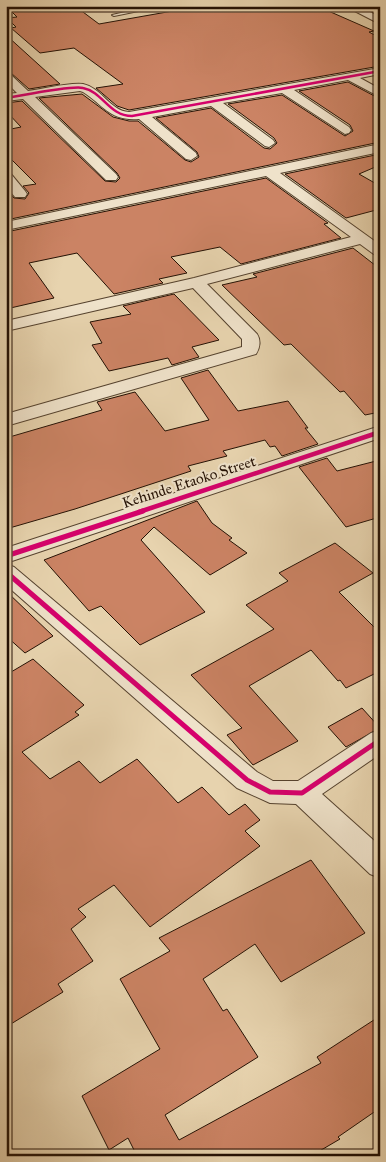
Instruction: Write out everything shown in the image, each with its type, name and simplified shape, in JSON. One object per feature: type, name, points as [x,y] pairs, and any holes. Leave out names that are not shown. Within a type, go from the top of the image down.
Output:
[{"type":"street","points":[[350,6],[380,21]]},
{"type":"street","points":[[363,6],[380,14]]},
{"type":"street","points":[[6,98],[81,86],[91,89],[116,113],[124,116],[142,115],[380,71]]},
{"type":"street","points":[[6,76],[111,176]]},
{"type":"street","points":[[350,76],[380,94]]},
{"type":"street","points":[[284,89],[345,130]]},
{"type":"street","points":[[214,102],[269,144]]},
{"type":"street","points":[[142,115],[191,156]]},
{"type":"street","points":[[6,226],[380,148]]},
{"type":"street","points":[[270,172],[380,252]]},
{"type":"street","points":[[6,177],[20,194]]},
{"type":"street","points":[[6,326],[196,282],[362,239]]},
{"type":"street","points":[[6,420],[250,350],[250,338],[236,320],[196,282]]},
{"type":"street","name":"Kehinde Etaoko Street","points":[[6,556],[380,432]]},
{"type":"street","points":[[6,572],[247,780],[270,792],[302,793],[380,740]]},
{"type":"street","points":[[302,793],[380,865]]},
{"type":"lane","points":[[114,15],[161,6]]},
{"type":"building","points":[[6,6],[17,6],[24,11],[32,6],[75,6],[99,24],[201,6],[317,6],[374,31],[369,32],[380,38],[380,66],[129,110],[117,106],[96,88],[123,84],[74,48],[40,53],[11,28],[16,27],[7,18],[17,17]]},
{"type":"building","points":[[6,35],[60,84],[29,89],[11,73],[6,71],[6,63],[12,62],[6,55]]},
{"type":"building","points":[[348,82],[380,99],[380,142],[6,220],[6,189],[14,198],[25,199],[29,193],[23,186],[36,184],[6,154],[6,130],[21,127],[6,111],[6,103],[22,101],[105,181],[116,182],[120,178],[117,173],[39,98],[82,94],[113,117],[138,121],[185,160],[191,162],[199,157],[197,152],[156,118],[211,108],[264,148],[270,149],[277,143],[274,138],[228,104],[282,95],[345,136],[353,131],[350,125],[299,91]]},
{"type":"building","points":[[380,154],[380,165],[359,174],[380,186],[380,209],[346,218],[285,174]]},
{"type":"building","points":[[266,178],[328,223],[324,224],[341,238],[241,264],[220,247],[171,257],[187,273],[159,279],[163,283],[114,294],[77,253],[29,263],[54,298],[6,309],[6,232]]},
{"type":"building","points":[[353,248],[380,269],[380,412],[365,415],[344,391],[340,392],[291,344],[284,345],[222,285],[257,277],[253,274]]},
{"type":"building","points":[[174,294],[219,340],[192,347],[199,357],[172,365],[168,358],[109,371],[92,345],[102,343],[90,322],[131,314],[123,306]]},
{"type":"building","points":[[208,370],[238,411],[288,401],[308,428],[305,428],[318,444],[282,456],[275,446],[270,447],[265,440],[223,451],[227,456],[188,466],[191,471],[75,509],[6,529],[6,438],[102,410],[97,402],[135,392],[165,431],[209,420],[181,378]]},
{"type":"building","points":[[327,458],[337,471],[380,460],[380,517],[346,527],[299,467]]},
{"type":"building","points":[[197,501],[212,523],[232,538],[229,540],[247,553],[210,575],[154,527],[141,540],[205,612],[140,645],[101,606],[89,611],[44,560]]},
{"type":"building","points":[[335,543],[373,573],[339,592],[380,633],[380,671],[346,688],[311,650],[249,686],[298,741],[253,765],[227,735],[242,728],[191,675],[274,629],[246,605],[288,581],[279,573]]},
{"type":"building","points":[[6,591],[53,636],[25,653],[6,636]]},
{"type":"building","points":[[33,659],[84,705],[75,712],[79,715],[22,752],[50,779],[79,761],[100,783],[137,759],[178,803],[202,787],[229,815],[245,804],[260,820],[245,831],[260,846],[150,927],[114,885],[78,909],[86,917],[71,929],[93,961],[58,984],[63,992],[6,1027],[6,675]]},
{"type":"building","points":[[362,708],[380,728],[346,747],[328,727]]},
{"type":"building","points":[[311,860],[365,933],[281,982],[255,944],[203,979],[223,1011],[227,1009],[258,1057],[165,1115],[179,1140],[321,1063],[317,1057],[380,1016],[380,1108],[338,1137],[340,1139],[311,1156],[137,1156],[128,1138],[109,1150],[82,1096],[160,1049],[120,979],[170,951],[159,938]]},
{"type":"cycle path","points":[[6,98],[81,87],[93,93],[116,113],[132,116],[380,71]]},
{"type":"cycle path","points":[[6,556],[380,432]]},
{"type":"cycle path","points":[[6,572],[247,780],[270,792],[302,793],[380,740]]}]
